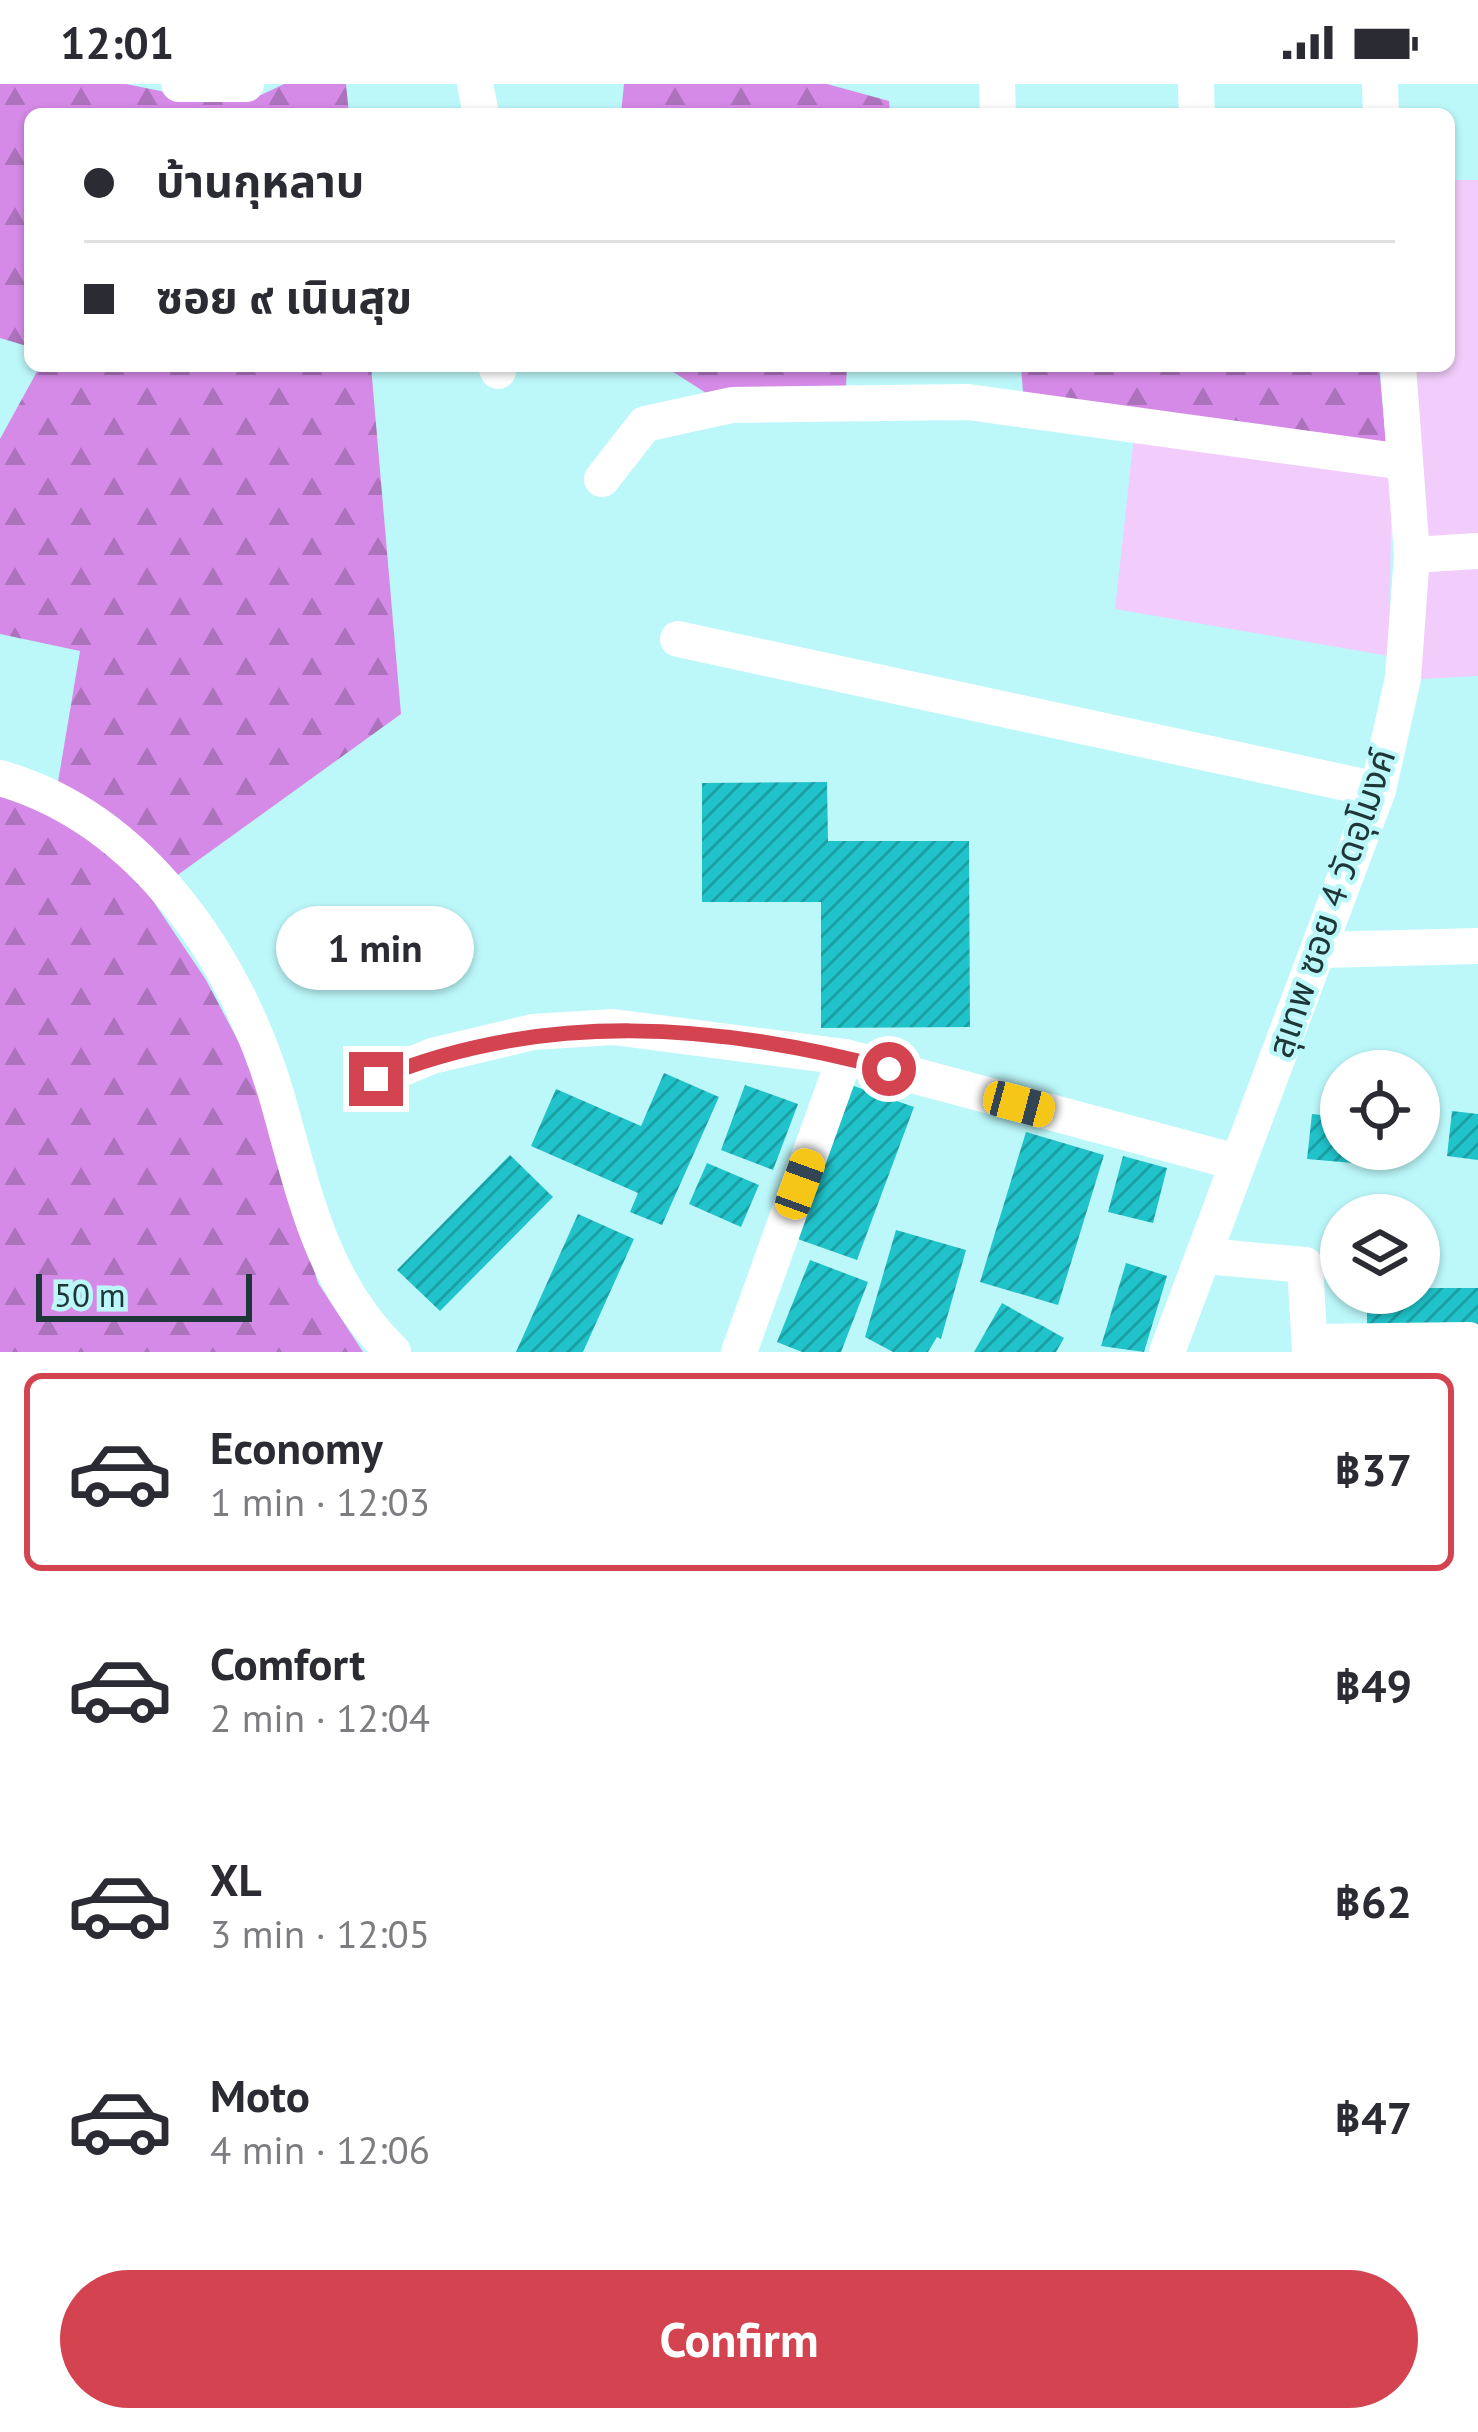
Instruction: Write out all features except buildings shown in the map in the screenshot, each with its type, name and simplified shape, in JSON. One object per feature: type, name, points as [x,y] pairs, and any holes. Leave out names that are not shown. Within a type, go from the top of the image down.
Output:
[{"type":"street","points":[[179,84],[246,84]]},
{"type":"street","name":"สุเทพ ซอย 4 วัดอุโมงค์","points":[[1167,1352],[1378,790],[1403,678],[1412,555],[1398,372]]},
{"type":"street","points":[[602,479],[645,424],[732,405],[968,403],[1404,462]]},
{"type":"street","points":[[1412,555],[1478,551]]},
{"type":"street","points":[[678,639],[1378,790]]},
{"type":"street","points":[[0,778],[85,812],[137,854],[190,920],[253,1027],[324,1259],[393,1352]]},
{"type":"street","points":[[1321,950],[1478,946]]},
{"type":"street","points":[[376,1079],[432,1056],[533,1033],[613,1027],[845,1057],[1236,1162]]},
{"type":"street","points":[[739,1352],[845,1057]]},
{"type":"street","points":[[1205,1256],[1305,1265],[1310,1347],[1469,1340]]},
{"type":"shaded area","points":[[1455,180],[1478,180],[1478,539],[1424,543],[1410,372],[1455,372]]},
{"type":"shaded area","points":[[1134,436],[1392,472],[1389,656],[1115,609]]},
{"type":"shaded area","points":[[1478,561],[1478,676],[1421,679],[1421,564]]},
{"type":"green space","points":[[0,84],[126,84],[190,97],[261,95],[284,84],[346,84],[348,108],[24,108],[24,345],[0,338]]},
{"type":"green space","points":[[624,84],[827,84],[889,101],[890,108],[622,108]]},
{"type":"green space","points":[[37,372],[372,372],[401,714],[172,879],[57,788],[80,651],[0,634],[0,439]]},
{"type":"green space","points":[[673,372],[847,372],[846,387],[706,393]]},
{"type":"green space","points":[[1021,372],[1380,372],[1386,443],[1023,392]]},
{"type":"green space","points":[[0,789],[71,815],[141,883],[206,980],[254,1071],[318,1283],[363,1352],[0,1352]]},
{"type":"route","points":[[376,1079],[432,1056],[533,1033],[613,1027],[845,1057],[889,1069]]}]
